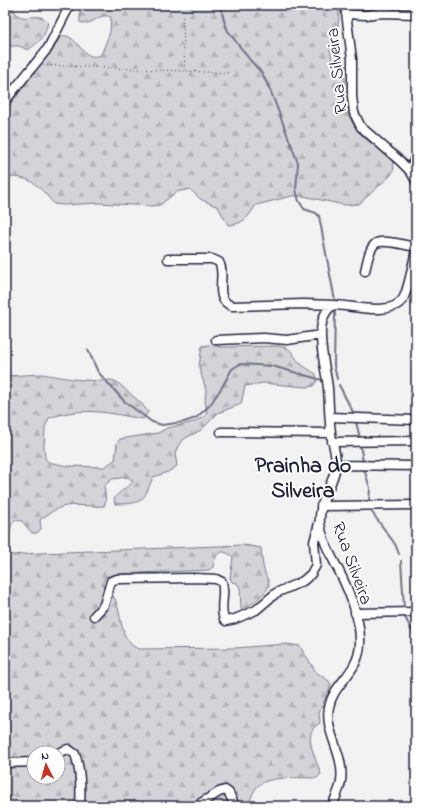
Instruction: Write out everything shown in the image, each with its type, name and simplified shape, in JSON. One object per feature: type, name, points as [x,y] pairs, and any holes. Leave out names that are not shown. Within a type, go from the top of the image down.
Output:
[{"type":"street","points":[[5,101],[48,48],[70,5]]},
{"type":"street","name":"Rua Silveira","points":[[345,5],[352,59],[352,96],[354,113],[361,128],[392,153],[410,171],[416,181]]},
{"type":"street","points":[[346,14],[416,14]]},
{"type":"street","points":[[410,171],[416,155]]},
{"type":"street","points":[[365,270],[372,248],[376,243],[382,241],[416,247]]},
{"type":"street","points":[[168,259],[212,259],[219,262],[222,267],[220,289],[222,300],[226,304],[232,306],[304,304],[379,309],[395,306],[399,304],[404,297],[416,251]]},
{"type":"street","name":"Rua Silveira","points":[[332,806],[340,787],[342,771],[331,730],[329,708],[336,692],[355,666],[360,639],[355,613],[339,572],[324,540],[320,522],[321,506],[332,481],[336,465],[332,442],[327,380],[321,335],[323,316],[329,308],[334,305]]},
{"type":"street","points":[[216,340],[264,338],[287,340],[321,335]]},
{"type":"street","points":[[330,417],[416,420]]},
{"type":"street","points":[[221,432],[331,433]]},
{"type":"street","points":[[332,442],[416,441]]},
{"type":"street","points":[[336,465],[416,466]]},
{"type":"street","points":[[321,506],[416,505]]},
{"type":"street","points":[[94,616],[104,605],[111,581],[117,579],[194,578],[222,582],[222,611],[224,619],[228,621],[242,617],[259,609],[276,593],[304,581],[313,572],[316,565],[314,542],[320,522]]},
{"type":"street","points":[[355,613],[416,612]]},
{"type":"street","points":[[66,750],[68,749],[75,754],[78,762],[81,791],[80,806]]},
{"type":"street","points":[[5,763],[26,762]]},
{"type":"street","points":[[196,806],[225,790],[229,793],[235,806]]},
{"type":"path","points":[[182,5],[185,71]]},
{"type":"path","points":[[35,64],[229,73]]},
{"type":"green space","points":[[5,5],[11,5],[19,16],[39,17],[48,22],[41,39],[28,50],[19,46],[5,46]]},
{"type":"green space","points":[[80,5],[338,5],[338,26],[331,33],[330,49],[335,74],[345,77],[346,106],[349,117],[364,137],[391,159],[393,169],[391,175],[359,204],[344,205],[303,196],[292,196],[256,205],[251,213],[242,222],[233,225],[228,225],[218,207],[200,199],[190,189],[176,192],[160,205],[150,206],[99,203],[64,205],[54,204],[34,183],[22,178],[5,177],[5,112],[40,64],[51,53],[61,36],[67,36],[72,39],[84,52],[89,55],[101,55],[110,32],[111,17],[103,16],[88,23],[80,22]]},
{"type":"green space","points":[[202,346],[278,346],[290,350],[297,360],[316,374],[317,381],[314,386],[306,387],[263,383],[245,386],[241,404],[218,413],[201,430],[184,439],[178,446],[175,453],[177,466],[168,472],[153,477],[147,492],[141,500],[131,503],[115,504],[114,499],[116,496],[133,481],[128,477],[112,479],[104,486],[106,501],[104,506],[70,505],[59,508],[40,520],[41,529],[37,533],[32,533],[22,521],[16,520],[12,523],[7,543],[8,553],[13,555],[244,545],[261,548],[263,567],[269,583],[268,588],[249,606],[241,609],[240,588],[237,583],[232,582],[230,578],[233,557],[225,552],[219,553],[215,559],[213,567],[209,570],[116,574],[105,577],[103,586],[114,597],[124,634],[132,645],[139,649],[235,648],[286,644],[300,646],[316,672],[329,681],[331,685],[319,713],[320,723],[312,730],[310,737],[315,759],[321,774],[317,778],[284,778],[267,781],[260,784],[252,795],[248,806],[5,806],[5,376],[42,374],[72,379],[97,381],[112,380],[117,382],[142,404],[148,412],[143,419],[85,411],[62,414],[49,418],[45,427],[44,448],[45,458],[48,462],[67,466],[104,467],[115,460],[117,443],[120,439],[158,433],[167,428],[194,422],[205,416],[207,412],[205,401],[206,390],[199,367]]},
{"type":"waterway","points":[[220,5],[228,31],[262,73],[271,92],[298,163],[296,190],[299,201],[304,209],[316,213],[319,216],[335,301]]},
{"type":"waterway","points":[[335,312],[334,366],[337,379]]},
{"type":"waterway","points":[[88,350],[98,372],[124,401],[152,422],[162,425],[184,422],[196,418],[210,405],[232,369],[240,364],[272,366],[322,380]]},
{"type":"waterway","points":[[339,385],[354,414]]},
{"type":"waterway","points":[[356,422],[360,438]]},
{"type":"waterway","points":[[360,444],[363,462]]},
{"type":"waterway","points":[[364,469],[370,488],[369,501]]},
{"type":"waterway","points":[[371,511],[395,544],[399,554]]},
{"type":"waterway","points":[[401,561],[404,608]]},
{"type":"waterway","points":[[405,617],[416,639]]},
{"type":"district","name":"Prainha do Silveira","points":[[303,476]]}]
